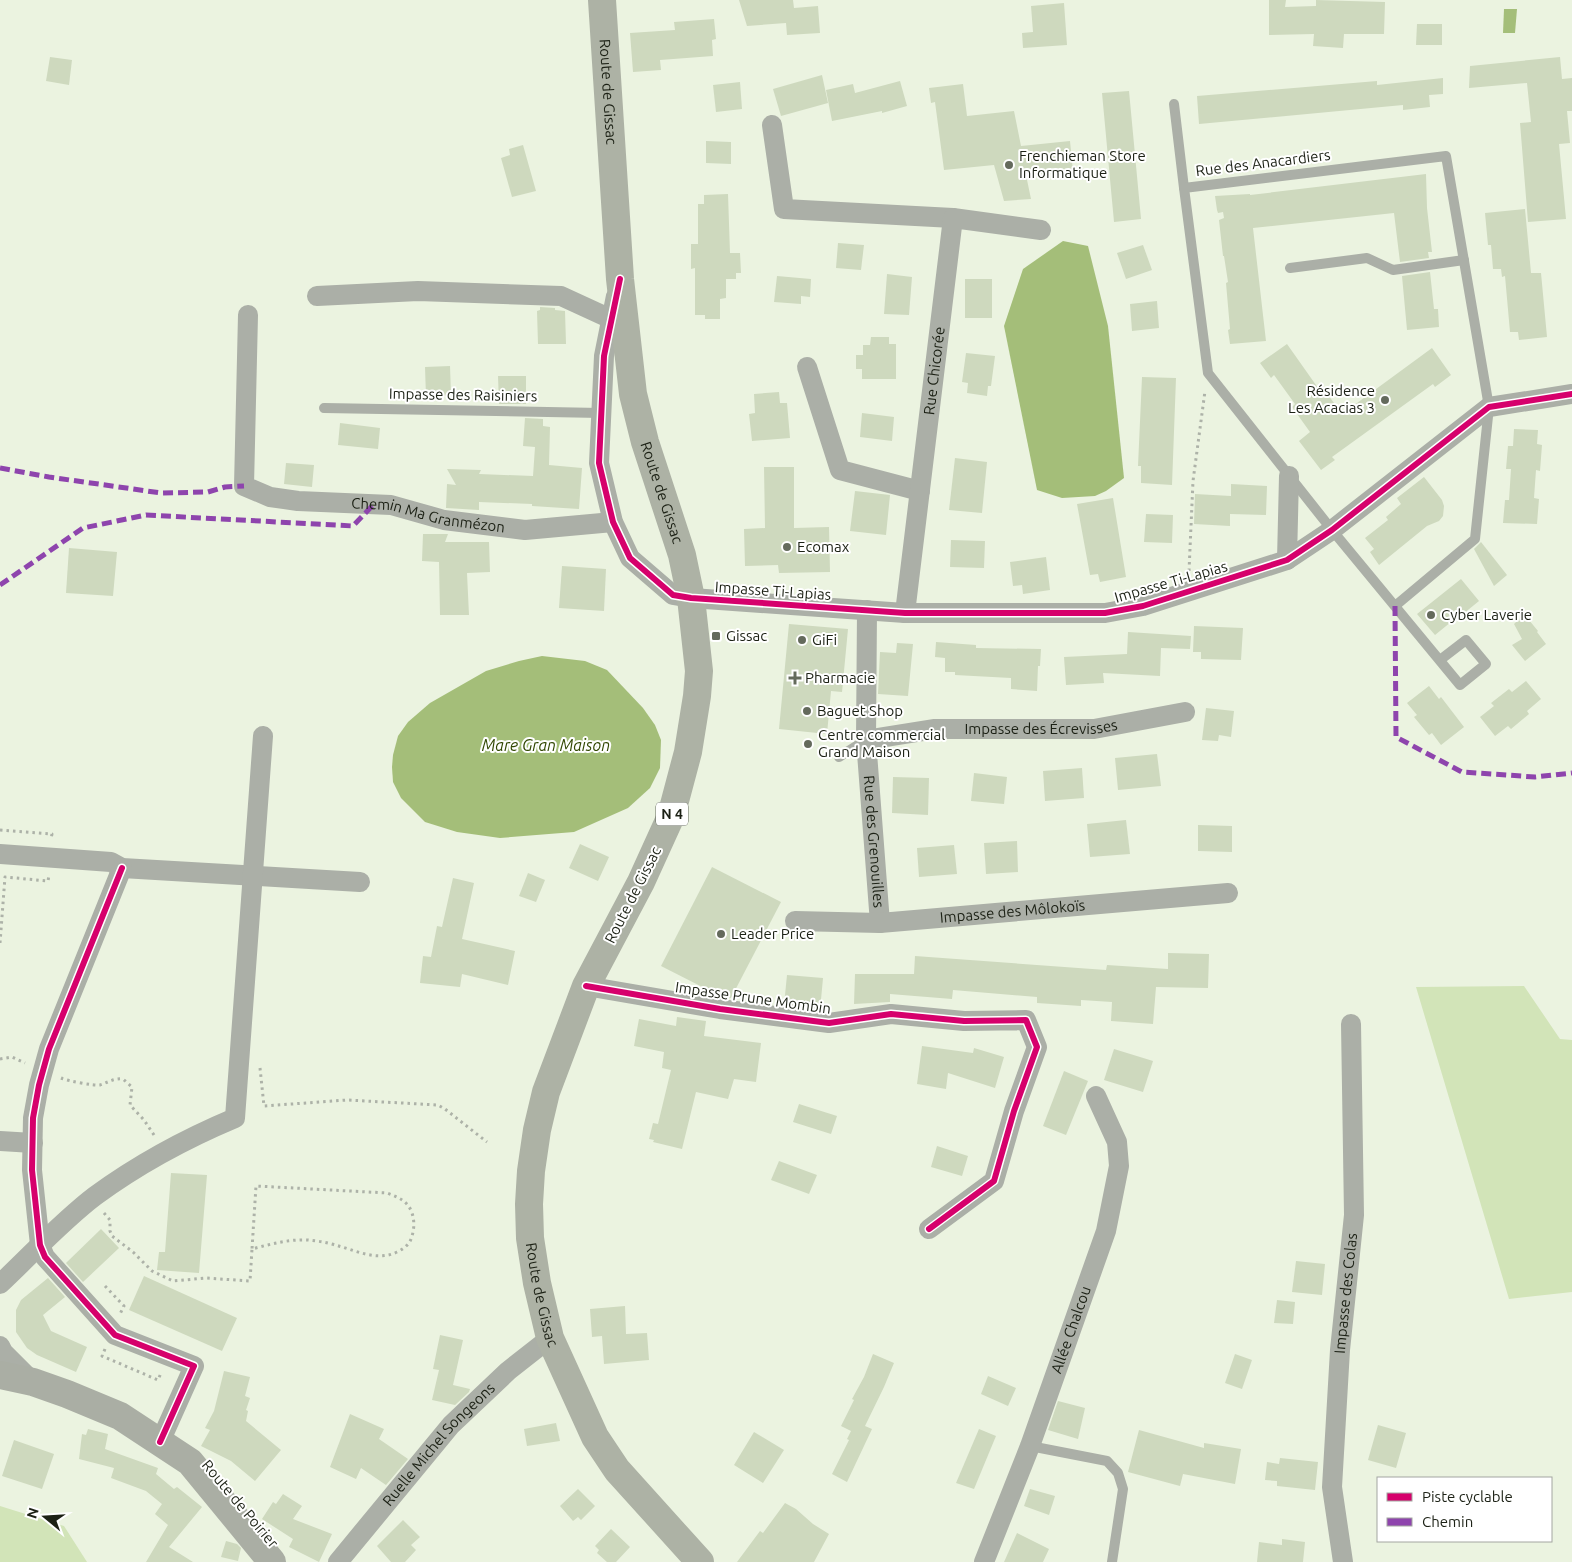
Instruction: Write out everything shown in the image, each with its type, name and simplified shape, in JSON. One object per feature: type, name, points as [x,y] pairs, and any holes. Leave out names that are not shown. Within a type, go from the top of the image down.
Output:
[{"type":"main road","name":"Route de Gissac","points":[[602,0],[620,279],[632,394],[645,442],[682,555],[692,598],[699,671],[688,752],[671,816],[641,882],[586,986],[546,1092],[537,1130],[532,1171],[529,1204],[530,1238],[537,1282],[550,1338],[595,1437],[617,1470],[700,1562]]},
{"type":"main road","name":"Route de Poirier","points":[[0,1375],[33,1382],[68,1394],[120,1416],[190,1462],[272,1562]]},
{"type":"street","points":[[772,125],[784,209],[953,218],[1041,230]]},
{"type":"street","name":"Rue Chicorée","points":[[904,613],[953,218]]},
{"type":"street","name":"Impasse Ti-Lapias","points":[[620,279],[604,356],[599,463],[613,522],[630,558],[673,595],[692,598],[904,613],[1105,612],[1143,606],[1287,560],[1332,530],[1488,407],[1572,394]]},
{"type":"street","points":[[316,296],[418,291],[561,296],[611,319]]},
{"type":"street","name":"Chemin Ma Granmézon","points":[[248,315],[244,486],[270,497],[298,501],[391,505],[444,520],[525,530],[613,522]]},
{"type":"street","points":[[807,367],[840,470],[920,491]]},
{"type":"street","points":[[1287,560],[1289,476]]},
{"type":"street","name":"Rue des Grenouilles","points":[[867,610],[866,740],[880,923]]},
{"type":"street","name":"Impasse des Écrevisses","points":[[866,740],[935,729],[1094,729],[1185,712]]},
{"type":"street","points":[[2,1284],[40,1245],[92,1199],[155,1156],[236,1118],[263,736]]},
{"type":"street","points":[[0,854],[111,862],[122,868],[360,882]]},
{"type":"street","points":[[122,868],[49,1049],[33,1118],[32,1170],[40,1245],[45,1257],[115,1335],[194,1366],[160,1442]]},
{"type":"street","name":"Impasse des Môlokoïs","points":[[795,921],[880,923],[1228,893]]},
{"type":"street","name":"Impasse Prune Mombin","points":[[586,986],[720,1009],[829,1023],[891,1014],[964,1022],[1026,1020],[1037,1047],[1014,1111],[994,1181],[929,1229]]},
{"type":"street","name":"Impasse des Colas","points":[[1343,1562],[1332,1487],[1340,1350],[1354,1215],[1351,1024]]},
{"type":"street","name":"Allée Chalcou","points":[[984,1562],[1030,1446],[1106,1231],[1119,1166],[1117,1142],[1096,1096]]},
{"type":"street","points":[[0,1141],[32,1143]]},
{"type":"street","name":"Ruelle Michel Songeons","points":[[338,1562],[451,1425],[508,1371],[550,1338]]},
{"type":"street","points":[[0,1346],[3,1352],[33,1382]]},
{"type":"lane","points":[[1174,104],[1184,188]]},
{"type":"lane","name":"Rue des Anacardiers","points":[[1208,373],[1184,188],[1446,156],[1488,407],[1475,539],[1395,606]]},
{"type":"lane","points":[[1290,268],[1367,258],[1393,270],[1464,260]]},
{"type":"lane","points":[[1208,373],[1332,530],[1460,685],[1486,664],[1466,640],[1440,660]]},
{"type":"lane","name":"Impasse des Raisiniers","points":[[324,408],[601,413]]},
{"type":"lane","points":[[839,757],[866,740]]},
{"type":"lane","points":[[1030,1446],[1107,1462],[1118,1473],[1123,1489],[1112,1562]]},
{"type":"path","points":[[1188,592],[1192,481],[1208,373]]},
{"type":"path","points":[[0,943],[4,877],[48,880]]},
{"type":"path","points":[[0,1059],[12,1057],[68,1081],[90,1085],[101,1084],[110,1079],[123,1078],[132,1087],[130,1105],[144,1120],[152,1136],[162,1131]]},
{"type":"path","points":[[240,1059],[259,1060],[264,1106],[347,1100],[438,1105],[446,1109],[487,1142]]},
{"type":"path","points":[[92,1199],[110,1220],[112,1236],[133,1252],[152,1271],[173,1282],[206,1278],[250,1280],[256,1186],[387,1193],[404,1200],[410,1208],[414,1219],[414,1232],[410,1243],[392,1254],[369,1255],[336,1245],[309,1240],[276,1242],[252,1249]]},
{"type":"shaded area","points":[[1524,986],[1560,1039],[1572,1040],[1572,1292],[1509,1299],[1416,987]]},
{"type":"shaded area","points":[[0,1506],[64,1526],[87,1562],[0,1562]]},
{"type":"water","points":[[1504,9],[1517,9],[1515,33],[1503,33]]},
{"type":"water","points":[[1063,241],[1088,246],[1108,326],[1124,478],[1106,491],[1095,496],[1062,498],[1037,490],[1004,326],[1023,269]]},
{"type":"water","name":"Mare Gran Maison","points":[[542,656],[585,661],[607,670],[643,708],[655,725],[661,740],[660,768],[650,788],[628,808],[574,832],[500,838],[457,832],[425,822],[401,798],[393,782],[393,755],[398,736],[408,722],[430,703],[486,671]]},
{"type":"building","points":[[739,0],[793,0],[794,8],[818,6],[820,33],[787,35],[786,23],[747,26]]},
{"type":"building","points":[[1269,0],[1286,0],[1285,7],[1316,6],[1316,0],[1385,2],[1384,34],[1344,34],[1343,48],[1313,46],[1314,34],[1269,35]]},
{"type":"building","points":[[1064,3],[1067,45],[1023,48],[1022,33],[1033,32],[1031,6]]},
{"type":"building","points":[[714,19],[716,39],[712,40],[713,56],[660,60],[661,70],[633,72],[630,33],[675,30],[674,22]]},
{"type":"building","points":[[1417,24],[1442,24],[1442,45],[1416,45]]},
{"type":"building","points":[[50,57],[72,60],[69,85],[46,81]]},
{"type":"building","points":[[1560,57],[1562,79],[1572,78],[1572,111],[1567,111],[1570,143],[1559,144],[1566,219],[1528,222],[1520,123],[1531,122],[1527,83],[1469,88],[1470,66]]},
{"type":"building","points":[[822,75],[828,103],[781,116],[773,89]]},
{"type":"building","points":[[1443,78],[1443,94],[1429,95],[1430,107],[1403,110],[1403,105],[1199,124],[1197,96],[1377,81],[1377,85]]},
{"type":"building","points":[[900,81],[907,106],[882,113],[882,111],[832,121],[826,90],[853,84],[855,93]]},
{"type":"building","points":[[740,82],[742,109],[716,112],[713,85]]},
{"type":"building","points":[[963,84],[967,116],[1014,111],[1021,146],[1070,141],[1073,172],[1026,175],[1031,199],[1004,201],[994,165],[944,170],[935,102],[931,103],[929,88]]},
{"type":"building","points":[[1129,91],[1141,219],[1114,222],[1102,93]]},
{"type":"building","points":[[706,141],[731,142],[731,164],[706,163]]},
{"type":"building","points":[[523,145],[536,191],[512,197],[501,158],[510,155],[509,149]]},
{"type":"building","points":[[1426,174],[1427,208],[1432,252],[1428,252],[1429,258],[1400,262],[1394,213],[1253,228],[1266,341],[1230,344],[1226,283],[1228,282],[1219,220],[1224,218],[1223,212],[1218,213],[1215,196],[1250,195]]},
{"type":"building","points":[[728,194],[730,253],[740,253],[741,273],[736,273],[736,279],[726,279],[726,298],[720,299],[720,319],[705,319],[705,315],[695,315],[695,268],[691,269],[691,244],[698,244],[698,204],[704,204],[704,195]]},
{"type":"building","points":[[1525,209],[1531,273],[1541,273],[1547,337],[1519,340],[1518,332],[1510,332],[1505,276],[1502,277],[1501,269],[1493,269],[1491,245],[1488,245],[1485,213]]},
{"type":"building","points":[[838,243],[864,245],[861,270],[836,268]]},
{"type":"building","points":[[1143,245],[1152,270],[1126,279],[1117,253]]},
{"type":"building","points":[[1430,272],[1434,309],[1438,309],[1439,327],[1407,330],[1402,276]]},
{"type":"building","points":[[887,274],[912,277],[909,315],[884,314]]},
{"type":"building","points":[[777,276],[811,279],[810,297],[801,296],[801,304],[774,302]]},
{"type":"building","points":[[965,279],[992,279],[992,318],[965,318]]},
{"type":"building","points":[[1157,301],[1159,328],[1132,331],[1130,304]]},
{"type":"building","points":[[540,307],[565,311],[566,344],[538,344],[537,311],[540,310]]},
{"type":"building","points":[[871,337],[889,337],[889,344],[896,344],[896,379],[862,379],[862,369],[856,369],[856,355],[863,355],[863,345],[870,345]]},
{"type":"building","name":"Résidence Les Acacias 3","points":[[1287,344],[1323,395],[1326,392],[1342,414],[1432,348],[1451,375],[1435,387],[1433,384],[1332,457],[1335,460],[1321,470],[1299,441],[1310,432],[1292,407],[1295,404],[1274,375],[1271,378],[1260,363]]},
{"type":"building","points":[[966,353],[995,356],[991,386],[988,386],[987,396],[967,393],[968,383],[962,382]]},
{"type":"building","points":[[450,366],[451,395],[426,397],[425,367]]},
{"type":"building","points":[[498,376],[526,376],[526,404],[499,404]]},
{"type":"building","points":[[1142,377],[1176,378],[1172,485],[1141,483],[1141,466],[1138,466]]},
{"type":"building","points":[[779,392],[780,403],[787,403],[790,438],[752,441],[749,414],[755,413],[754,394]]},
{"type":"building","points":[[862,413],[894,417],[892,441],[860,437]]},
{"type":"building","points":[[525,418],[543,419],[543,426],[550,427],[549,465],[582,468],[579,509],[532,506],[532,504],[479,502],[479,510],[446,508],[447,484],[456,485],[447,469],[481,470],[479,474],[533,476],[535,447],[523,446]]},
{"type":"building","points":[[340,423],[380,428],[378,449],[338,445]]},
{"type":"building","points":[[1514,429],[1538,430],[1537,444],[1542,445],[1540,471],[1536,470],[1534,498],[1539,499],[1537,524],[1503,523],[1505,500],[1509,500],[1511,469],[1506,469],[1508,446],[1513,446]]},
{"type":"building","points":[[955,458],[987,462],[982,513],[949,510]]},
{"type":"building","points":[[286,463],[314,465],[312,487],[284,484]]},
{"type":"building","name":"Ecomax","points":[[764,467],[794,467],[794,528],[829,527],[830,572],[779,573],[778,565],[745,566],[744,529],[765,528]]},
{"type":"building","points":[[1424,477],[1442,500],[1444,506],[1443,516],[1439,521],[1427,526],[1379,565],[1370,552],[1374,549],[1365,538],[1388,520],[1386,517],[1401,504],[1397,498]]},
{"type":"building","points":[[1231,484],[1267,486],[1266,515],[1230,514],[1230,526],[1194,524],[1195,494],[1231,496]]},
{"type":"building","points":[[855,491],[890,495],[886,535],[850,531]]},
{"type":"building","points":[[1113,498],[1126,577],[1100,582],[1098,574],[1090,575],[1077,504]]},
{"type":"building","points":[[1146,514],[1173,515],[1172,543],[1144,542]]},
{"type":"building","points":[[423,534],[448,534],[445,542],[489,542],[490,572],[467,573],[469,615],[440,615],[439,562],[422,561]]},
{"type":"building","points":[[951,540],[985,541],[984,568],[950,567]]},
{"type":"building","points":[[1481,542],[1507,575],[1494,586],[1474,549]]},
{"type":"building","points":[[69,548],[117,552],[113,596],[66,593]]},
{"type":"building","points":[[1046,557],[1050,590],[1023,594],[1022,585],[1013,586],[1010,562]]},
{"type":"building","points":[[562,566],[606,569],[604,611],[559,608]]},
{"type":"building","points":[[1461,579],[1479,601],[1435,635],[1417,614]]},
{"type":"building","points":[[1524,614],[1546,644],[1525,661],[1512,645],[1522,639],[1514,624]]},
{"type":"building","points":[[789,624],[848,629],[842,692],[831,691],[827,734],[779,729]]},
{"type":"building","points":[[1194,626],[1243,628],[1241,660],[1201,659],[1201,652],[1193,652]]},
{"type":"building","points":[[1128,632],[1191,636],[1190,649],[1161,648],[1160,676],[1103,673],[1104,683],[1066,685],[1064,657],[1127,654]]},
{"type":"building","points":[[936,642],[976,645],[976,648],[1041,649],[1037,691],[1011,689],[1011,678],[955,675],[955,672],[945,672],[945,658],[935,657]]},
{"type":"building","points":[[897,643],[913,644],[908,696],[878,694],[880,652],[896,653]]},
{"type":"building","points":[[1526,681],[1541,699],[1527,711],[1529,714],[1511,729],[1508,726],[1495,736],[1480,717],[1494,706],[1491,703],[1509,689],[1512,692]]},
{"type":"building","points":[[1429,686],[1439,699],[1441,697],[1464,727],[1441,745],[1432,733],[1429,735],[1414,717],[1417,715],[1407,703]]},
{"type":"building","points":[[1206,708],[1234,711],[1231,737],[1219,735],[1218,741],[1202,740]]},
{"type":"building","points":[[1157,754],[1161,786],[1118,790],[1115,758]]},
{"type":"building","points":[[1082,768],[1084,798],[1045,801],[1043,771]]},
{"type":"building","points":[[974,773],[1007,777],[1004,804],[971,801]]},
{"type":"building","points":[[893,777],[929,778],[928,815],[892,813]]},
{"type":"building","points":[[1126,820],[1130,854],[1090,857],[1087,824]]},
{"type":"building","points":[[1198,825],[1232,826],[1232,852],[1198,851]]},
{"type":"building","points":[[1017,841],[1018,872],[986,874],[984,843]]},
{"type":"building","points":[[580,844],[609,857],[598,881],[569,868]]},
{"type":"building","points":[[954,845],[957,874],[919,877],[917,848]]},
{"type":"building","name":"Leader Price","points":[[712,867],[781,902],[731,998],[722,997],[661,966]]},
{"type":"building","points":[[528,873],[545,880],[536,902],[519,896]]},
{"type":"building","points":[[453,878],[474,883],[462,939],[515,951],[508,985],[462,974],[460,987],[420,983],[423,956],[431,957],[437,926],[442,927]]},
{"type":"building","points":[[1168,953],[1209,954],[1208,988],[1156,987],[1153,1024],[1111,1021],[1112,1002],[1081,1000],[1081,1006],[1037,1003],[1037,997],[953,990],[952,999],[890,994],[890,1002],[854,1004],[855,974],[914,974],[915,956],[1106,970],[1107,965],[1168,969]]},
{"type":"building","points":[[787,975],[823,978],[820,1010],[784,1005]]},
{"type":"building","points":[[677,1017],[706,1021],[704,1036],[761,1043],[756,1082],[734,1079],[728,1099],[696,1092],[682,1149],[653,1142],[654,1140],[649,1139],[653,1123],[658,1124],[671,1070],[662,1068],[664,1052],[634,1046],[639,1019],[676,1026]]},
{"type":"building","points":[[922,1046],[973,1053],[974,1048],[1004,1057],[995,1088],[948,1073],[946,1089],[917,1084]]},
{"type":"building","points":[[1114,1049],[1153,1061],[1143,1092],[1104,1080]]},
{"type":"building","points":[[1064,1071],[1088,1081],[1066,1135],[1043,1126]]},
{"type":"building","points":[[799,1104],[837,1116],[831,1134],[793,1122]]},
{"type":"building","points":[[937,1146],[968,1156],[962,1176],[931,1167]]},
{"type":"building","points":[[779,1161],[817,1175],[809,1194],[771,1180]]},
{"type":"building","points":[[171,1173],[207,1175],[199,1273],[157,1270],[159,1252],[165,1252]]},
{"type":"building","points":[[101,1229],[119,1248],[83,1282],[66,1263]]},
{"type":"building","points":[[1296,1261],[1325,1264],[1322,1295],[1292,1292]]},
{"type":"building","points":[[144,1276],[237,1318],[222,1351],[129,1310]]},
{"type":"building","points":[[48,1278],[65,1297],[43,1315],[51,1331],[87,1347],[76,1372],[37,1355],[27,1348],[16,1332],[16,1310],[21,1300]]},
{"type":"building","points":[[1277,1300],[1295,1302],[1293,1324],[1274,1323]]},
{"type":"building","points":[[625,1306],[626,1334],[647,1333],[649,1360],[604,1364],[602,1336],[592,1337],[590,1309]]},
{"type":"building","points":[[440,1335],[463,1340],[453,1385],[470,1389],[455,1405],[432,1400],[439,1370],[433,1369]]},
{"type":"building","points":[[873,1354],[894,1363],[865,1426],[872,1429],[847,1482],[832,1474],[849,1440],[847,1439],[851,1431],[841,1426]]},
{"type":"building","points":[[1235,1354],[1252,1360],[1242,1389],[1225,1383]]},
{"type":"building","points":[[224,1371],[250,1377],[245,1396],[250,1398],[246,1410],[248,1411],[246,1421],[281,1450],[255,1481],[231,1461],[201,1446],[210,1430],[205,1428],[214,1411]]},
{"type":"building","points":[[988,1376],[1016,1388],[1008,1406],[981,1394]]},
{"type":"building","points":[[1058,1401],[1085,1408],[1078,1439],[1048,1430]]},
{"type":"building","points":[[350,1414],[384,1429],[379,1439],[408,1459],[386,1485],[361,1468],[356,1479],[330,1467]]},
{"type":"building","points":[[556,1423],[560,1441],[527,1446],[524,1429]]},
{"type":"building","points":[[1378,1425],[1406,1433],[1396,1468],[1368,1460]]},
{"type":"building","points":[[88,1429],[108,1434],[105,1449],[158,1468],[156,1474],[174,1489],[177,1487],[202,1507],[169,1547],[193,1562],[146,1562],[168,1525],[155,1514],[162,1504],[146,1491],[111,1478],[114,1468],[79,1459],[82,1434],[86,1435]]},
{"type":"building","points":[[979,1429],[996,1436],[974,1489],[956,1483]]},
{"type":"building","points":[[1139,1430],[1204,1448],[1204,1443],[1241,1449],[1235,1484],[1183,1474],[1180,1486],[1128,1472]]},
{"type":"building","points":[[754,1432],[784,1450],[763,1483],[734,1465]]},
{"type":"building","points":[[14,1440],[54,1454],[42,1489],[2,1476]]},
{"type":"building","points":[[1280,1458],[1318,1462],[1315,1490],[1277,1486],[1277,1481],[1265,1480],[1267,1462],[1279,1464]]},
{"type":"building","points":[[578,1489],[595,1506],[581,1520],[578,1517],[573,1521],[560,1506]]},
{"type":"building","points":[[1030,1489],[1055,1496],[1049,1515],[1024,1506]]},
{"type":"building","points":[[283,1494],[302,1506],[293,1519],[332,1534],[319,1562],[289,1547],[293,1539],[262,1519],[273,1502],[276,1504]]},
{"type":"building","points":[[785,1503],[829,1534],[814,1562],[737,1562],[760,1531],[763,1533]]},
{"type":"building","points":[[403,1520],[420,1537],[411,1545],[416,1550],[405,1562],[391,1562],[377,1546]]},
{"type":"building","points":[[611,1529],[630,1547],[616,1562],[607,1562],[597,1553],[599,1550],[595,1546]]},
{"type":"building","points":[[1017,1533],[1049,1549],[1043,1562],[1004,1562]]},
{"type":"building","points":[[1282,1539],[1305,1542],[1303,1562],[1257,1562],[1259,1542],[1282,1545]]},
{"type":"building","points":[[226,1541],[237,1544],[241,1548],[238,1561],[221,1557]]},
{"type":"marked path","points":[[0,468],[161,493],[208,492],[225,487],[244,486]]},
{"type":"marked path","points":[[0,585],[83,528],[146,515],[353,526],[374,504]]},
{"type":"marked path","points":[[1395,606],[1396,737],[1462,772],[1535,777],[1572,773]]},
{"type":"cycle path","points":[[620,279],[604,356],[599,463],[613,522],[630,558],[673,595],[691,598],[905,613],[1105,613],[1143,606],[1287,560],[1332,530],[1489,407],[1572,394]]},
{"type":"cycle path","points":[[122,868],[49,1049],[39,1085],[33,1118],[32,1170],[40,1245],[45,1257],[115,1335],[194,1366],[160,1442]]},
{"type":"cycle path","points":[[586,986],[720,1009],[829,1023],[891,1014],[964,1021],[1026,1020],[1037,1047],[1014,1111],[994,1181],[929,1229]]},
{"type":"place","name":"Frenchieman Store Informatique","points":[[1009,165]]},
{"type":"place","name":"Résidence Les Acacias 3","points":[[1385,400]]},
{"type":"place","name":"Ecomax","points":[[787,547]]},
{"type":"place","name":"Cyber Laverie","points":[[1431,615]]},
{"type":"place","name":"Gissac","points":[[716,636]]},
{"type":"place","name":"GiFi","points":[[802,640]]},
{"type":"place","name":"Pharmacie","points":[[795,678]]},
{"type":"place","name":"Baguet Shop","points":[[807,711]]},
{"type":"place","name":"Centre commercial Grand Maison","points":[[808,744]]},
{"type":"place","name":"Leader Price","points":[[721,934]]}]
